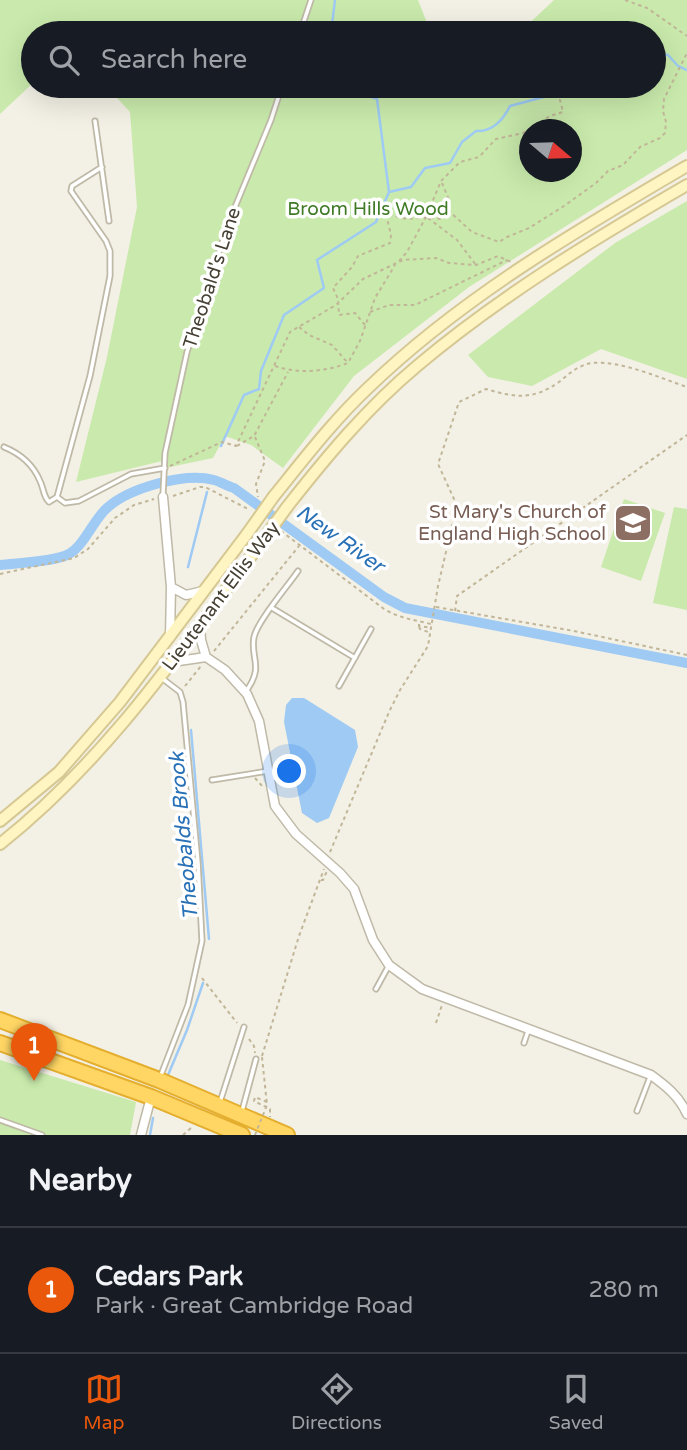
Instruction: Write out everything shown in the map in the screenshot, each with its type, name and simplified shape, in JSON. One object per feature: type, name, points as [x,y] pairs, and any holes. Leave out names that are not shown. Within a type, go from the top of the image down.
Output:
[{"type":"highway","points":[[0,1020],[159,1080],[287,1135]]},
{"type":"highway","points":[[0,1043],[151,1097],[242,1135]]},
{"type":"main road","name":"Lieutenant Ellis Way","points":[[0,821],[59,772],[120,702],[274,496],[330,426],[368,387],[433,331],[519,271],[593,221],[687,166]]},
{"type":"main road","name":"Lieutenant Ellis Way","points":[[0,844],[60,793],[96,756],[172,662],[288,507],[351,430],[416,367],[474,321],[582,248],[687,185]]},
{"type":"street","points":[[161,495],[171,587],[170,637]]},
{"type":"street","points":[[171,587],[186,595],[204,591]]},
{"type":"street","points":[[200,624],[207,657],[225,670],[246,692],[259,721],[275,806],[296,834],[354,889],[373,940],[389,965],[422,989],[651,1075],[669,1088],[682,1103],[687,1114]]},
{"type":"street","points":[[172,662],[207,657]]},
{"type":"street","points":[[141,1135],[151,1097]]},
{"type":"lane","points":[[304,21],[311,0]]},
{"type":"lane","name":"Theobald's Lane","points":[[161,495],[165,453],[187,352],[228,224],[277,98]]},
{"type":"lane","points":[[95,121],[109,220]]},
{"type":"lane","points":[[4,447],[30,464],[49,502],[57,497],[90,376],[110,276],[110,251],[106,241],[71,191],[72,186],[102,167]]},
{"type":"lane","points":[[57,497],[65,503],[79,501],[131,474],[164,468]]},
{"type":"lane","points":[[246,692],[255,679],[254,637],[298,571]]},
{"type":"lane","points":[[272,607],[355,658]]},
{"type":"lane","points":[[339,686],[371,629]]},
{"type":"lane","points":[[159,1080],[175,1042],[197,971],[202,941],[198,863],[180,692],[160,677]]},
{"type":"lane","points":[[212,780],[268,771]]},
{"type":"lane","points":[[376,989],[389,965]]},
{"type":"lane","points":[[219,1107],[244,1029]]},
{"type":"lane","points":[[524,1043],[529,1029]]},
{"type":"lane","points":[[240,1115],[256,1059]]},
{"type":"lane","points":[[637,1111],[651,1075]]},
{"type":"lane","points":[[0,1120],[42,1135]]},
{"type":"path","points":[[625,0],[647,8],[666,21]]},
{"type":"path","points":[[666,21],[687,36]]},
{"type":"path","points":[[666,94],[687,53]]},
{"type":"path","points":[[274,366],[289,371],[332,369],[348,363],[375,298],[427,217],[441,181],[460,162],[478,156],[496,139],[523,133],[550,116],[563,112],[561,98]]},
{"type":"path","points":[[441,181],[445,186],[449,211],[472,232],[499,242],[529,228],[564,206],[608,171],[623,165],[640,147],[660,138],[665,133],[664,98]]},
{"type":"path","points":[[365,325],[355,313],[339,315],[333,288],[358,256],[390,243],[386,214],[407,219],[441,219],[449,211]]},
{"type":"path","points":[[427,217],[457,240],[476,265]]},
{"type":"path","points":[[236,446],[290,332],[338,302],[363,278],[403,260],[436,258],[449,263],[476,265],[498,256],[508,259],[519,271]]},
{"type":"path","points":[[370,312],[389,305],[415,305],[508,259]]},
{"type":"path","points":[[299,326],[309,335],[332,345],[348,363]]},
{"type":"path","points":[[331,851],[389,712],[400,690],[425,654],[431,633],[456,509],[438,464],[459,402],[486,389],[506,395],[535,395],[574,369],[590,363],[612,364],[687,387]]},
{"type":"path","points":[[164,468],[222,442],[236,446],[254,436],[289,371]]},
{"type":"path","points":[[455,611],[457,596],[687,435]]},
{"type":"path","points":[[254,436],[265,461],[256,484],[258,497]]},
{"type":"path","points":[[176,496],[205,487],[248,509]]},
{"type":"path","points":[[0,574],[74,558],[88,549],[114,518],[134,505],[161,495]]},
{"type":"path","points":[[279,530],[383,609],[432,628]]},
{"type":"path","points":[[180,692],[299,546]]},
{"type":"path","points":[[435,607],[687,654]]},
{"type":"path","points":[[419,624],[433,622]]},
{"type":"path","points":[[419,624],[420,629],[431,633]]},
{"type":"path","points":[[255,773],[256,781],[263,787]]},
{"type":"path","points":[[255,1135],[267,1104],[262,1057],[293,956],[325,865],[335,875]]},
{"type":"path","points":[[319,881],[324,880],[329,868]]},
{"type":"path","points":[[197,971],[244,1029],[254,1046],[256,1059]]},
{"type":"path","points":[[436,1024],[445,998]]},
{"type":"path","points":[[183,1135],[192,1128]]},
{"type":"green space","points":[[0,0],[418,0],[426,21],[21,21],[21,94],[0,114]]},
{"type":"green space","name":"Broom Hills Wood","points":[[554,0],[687,0],[687,150],[469,287],[354,376],[283,468],[251,445],[225,436],[213,458],[165,468],[162,461],[76,482],[107,357],[137,207],[130,112],[117,98],[666,98],[666,21],[532,21]]},
{"type":"green space","points":[[687,201],[687,379],[601,349],[532,386],[488,377],[468,355],[615,243]]},
{"type":"green space","points":[[624,499],[665,513],[641,581],[601,567]]},
{"type":"green space","points":[[674,507],[687,509],[687,610],[653,603]]},
{"type":"green space","points":[[0,1060],[136,1102],[130,1135],[0,1135]]},
{"type":"water","points":[[292,698],[304,698],[355,730],[358,747],[329,818],[317,823],[302,813],[284,722],[286,705]]},
{"type":"waterway","points":[[332,21],[335,0]]},
{"type":"waterway","name":"Theobalds Brook","points":[[666,55],[687,70]]},
{"type":"waterway","points":[[374,98],[377,99],[389,192]]},
{"type":"waterway","name":"Theobalds Brook","points":[[221,446],[244,395],[259,389],[261,371],[284,315],[324,288],[317,260],[376,222],[389,192],[411,187],[425,168],[450,163],[462,142],[476,131],[497,124],[510,106],[540,98]]},
{"type":"waterway","name":"New River","points":[[0,565],[45,560],[69,554],[79,545],[102,513],[129,494],[173,480],[202,478],[234,488],[384,597],[405,608],[687,663]]},
{"type":"waterway","name":"Theobalds Brook","points":[[188,567],[207,492]]},
{"type":"waterway","name":"Theobalds Brook","points":[[191,730],[209,939]]},
{"type":"waterway","name":"Theobalds Brook","points":[[168,1075],[203,983]]},
{"type":"waterway","name":"Theobalds Brook","points":[[150,1135],[153,1118]]},
{"type":"place","name":"St Mary's Church of England High School","points":[[633,523]]},
{"type":"place","name":"Cedars Park","points":[[34,1081]]}]
